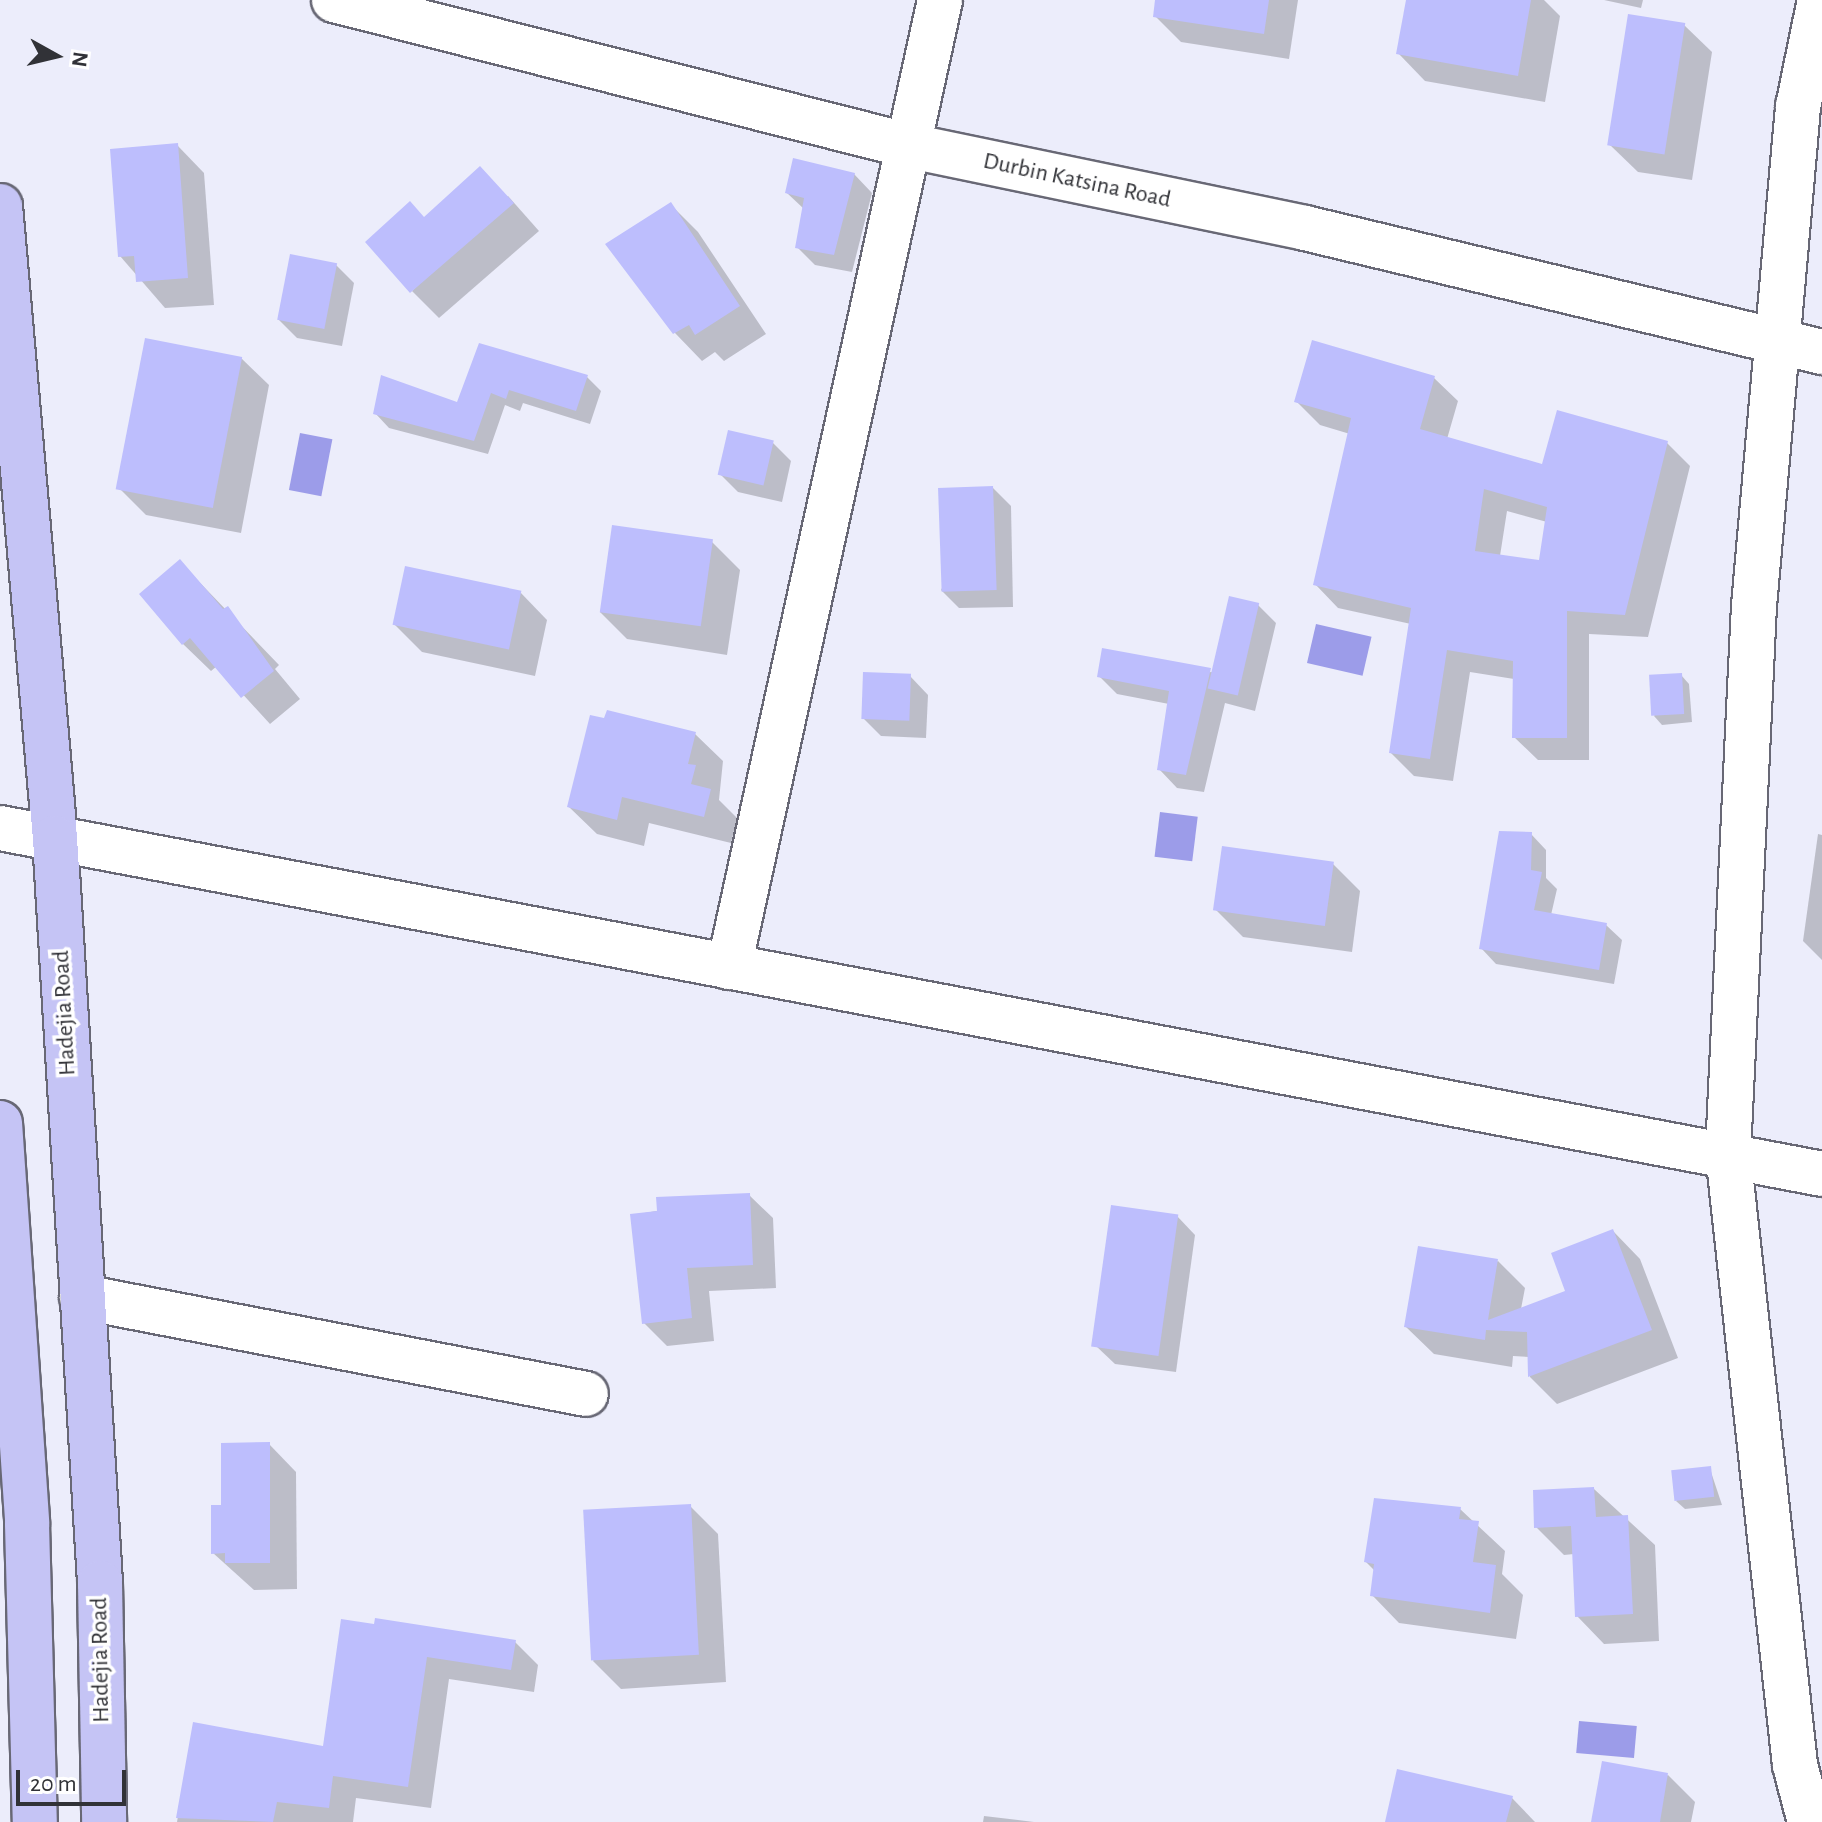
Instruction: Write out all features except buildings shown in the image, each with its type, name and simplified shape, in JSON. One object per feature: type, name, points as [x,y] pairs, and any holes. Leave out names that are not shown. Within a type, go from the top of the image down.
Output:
[{"type":"main road","name":"Hadejia Road","points":[[0,206],[55,838],[100,1583],[104,1822]]},
{"type":"main road","points":[[0,1123],[27,1524],[35,1822]]},
{"type":"street","name":"Durbin Katsina Road","points":[[334,0],[409,10],[910,146],[1305,228],[1822,352]]},
{"type":"street","points":[[729,967],[940,0]]},
{"type":"street","points":[[1810,1822],[1795,1765],[1728,1153],[1754,606],[1798,107],[1820,0]]},
{"type":"street","points":[[0,828],[1728,1153],[1822,1174]]},
{"type":"street","points":[[82,1297],[586,1394]]},
{"type":"water","points":[[300,433],[332,439],[321,496],[289,490]]},
{"type":"water","points":[[1316,624],[1372,637],[1363,676],[1307,663]]},
{"type":"water","points":[[1160,812],[1198,817],[1192,861],[1155,857]]},
{"type":"water","points":[[1579,1721],[1637,1726],[1634,1758],[1576,1753]]}]
